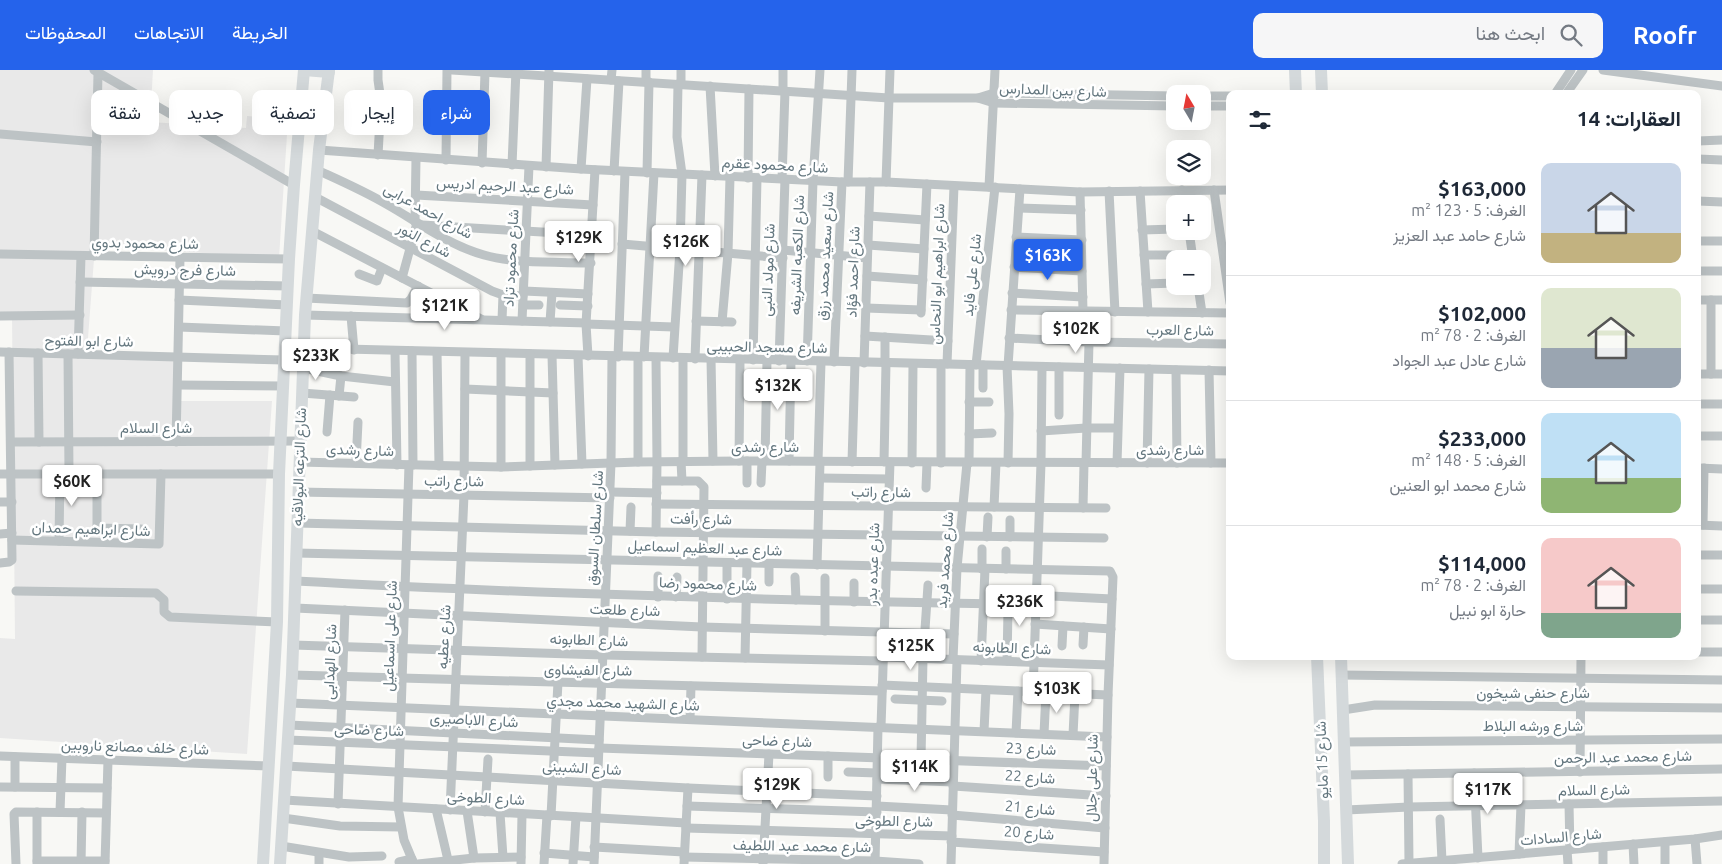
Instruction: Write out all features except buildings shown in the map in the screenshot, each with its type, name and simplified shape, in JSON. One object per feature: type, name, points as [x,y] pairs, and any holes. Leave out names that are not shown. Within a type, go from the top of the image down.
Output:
[{"type":"street","points":[[304,70],[329,71]]},
{"type":"street","name":"شارع الترعه البولاقيه","points":[[262,864],[277,622],[280,442],[289,259],[304,70]]},
{"type":"street","points":[[378,70],[381,101],[378,155]]},
{"type":"street","points":[[446,160],[447,70]]},
{"type":"street","name":"شارع بين المدارس","points":[[452,70],[582,75],[615,80],[889,98],[1166,96]]},
{"type":"street","points":[[612,70],[615,80],[614,171]]},
{"type":"street","points":[[638,462],[641,357],[646,326],[651,246],[646,70]]},
{"type":"street","points":[[672,358],[680,249],[682,174],[677,137],[681,70]]},
{"type":"street","name":"شارع مولد النبى","points":[[779,361],[783,254],[784,70]]},
{"type":"street","name":"شارع الكعبه الشريفه","points":[[807,361],[813,181],[820,70]]},
{"type":"street","name":"شارع سعيد محمد رزق","points":[[834,362],[839,256],[852,70]]},
{"type":"street","points":[[886,182],[890,70]]},
{"type":"street","name":"شارع على فايد","points":[[977,365],[992,187],[995,70]]},
{"type":"street","points":[[1295,70],[1296,90]]},
{"type":"street","points":[[1321,70],[1322,90]]},
{"type":"street","points":[[1558,90],[1571,70]]},
{"type":"street","points":[[1569,90],[1583,70]]},
{"type":"street","points":[[1603,70],[1722,86]]},
{"type":"street","name":"شارع الترعه البولاقيه","points":[[280,864],[294,645],[306,298],[319,150],[329,71]]},
{"type":"street","points":[[94,256],[96,72],[294,185]]},
{"type":"street","points":[[482,163],[485,72]]},
{"type":"street","points":[[512,165],[516,72]]},
{"type":"street","points":[[546,167],[549,73]]},
{"type":"street","points":[[581,169],[582,75]]},
{"type":"street","points":[[710,86],[715,176]]},
{"type":"street","points":[[749,89],[755,255],[753,360]]},
{"type":"street","points":[[1143,96],[1143,106]]},
{"type":"street","points":[[1211,96],[1226,96]]},
{"type":"street","name":"شارع بين المدارس","points":[[994,98],[1166,106]]},
{"type":"street","points":[[1211,106],[1226,106]]},
{"type":"street","points":[[0,134],[96,142]]},
{"type":"street","points":[[1701,141],[1722,140]]},
{"type":"street","name":"شارع محمود عقرم","points":[[319,150],[512,165],[813,181],[886,182],[1080,192],[1226,190]]},
{"type":"street","points":[[402,278],[417,223],[416,158]]},
{"type":"street","points":[[1701,159],[1722,160]]},
{"type":"street","name":"شارع محمود تراد","points":[[522,321],[529,166]]},
{"type":"street","name":"شارع احمد عرابى","points":[[317,170],[359,189],[417,223],[479,254],[505,259],[591,263]]},
{"type":"street","points":[[588,356],[588,294],[595,170]]},
{"type":"street","name":"شارع سلطان السوق","points":[[594,856],[615,357],[619,325],[625,172]]},
{"type":"street","points":[[694,359],[702,175]]},
{"type":"street","points":[[696,321],[727,322],[730,177]]},
{"type":"street","name":"شارع احمد فؤاد","points":[[852,462],[859,362],[865,336],[870,182]]},
{"type":"street","points":[[866,308],[921,312],[927,184]]},
{"type":"street","name":"شارع ابراهيم ابو النحاس","points":[[941,463],[944,364],[948,341],[954,186]]},
{"type":"street","points":[[1008,463],[1009,338],[1020,189]]},
{"type":"street","points":[[1182,190],[1183,195]]},
{"type":"street","points":[[1214,190],[1226,275]]},
{"type":"street","points":[[1109,191],[1115,312]]},
{"type":"street","points":[[1140,191],[1148,312]]},
{"type":"street","points":[[1080,192],[1084,311]]},
{"type":"street","name":"شارع عبد الرحيم ادريس","points":[[416,195],[593,205]]},
{"type":"street","name":"شارع النور","points":[[315,197],[411,249],[503,295],[523,297],[552,293],[588,294]]},
{"type":"street","points":[[1701,201],[1722,202]]},
{"type":"street","points":[[1019,208],[1081,210]]},
{"type":"street","points":[[869,216],[925,220]]},
{"type":"street","points":[[417,223],[592,235]]},
{"type":"street","points":[[1142,230],[1166,229]]},
{"type":"street","points":[[312,232],[483,320]]},
{"type":"street","points":[[1016,237],[1082,240]]},
{"type":"street","points":[[1701,241],[1722,240]]},
{"type":"street","points":[[622,244],[755,255],[811,253],[867,258]]},
{"type":"street","points":[[868,245],[924,249]]},
{"type":"street","name":"شارع محمود بدوي","points":[[0,254],[289,259]]},
{"type":"street","points":[[1144,255],[1166,256]]},
{"type":"street","points":[[78,354],[81,256]]},
{"type":"street","points":[[176,442],[180,258]]},
{"type":"street","points":[[1014,267],[1082,271]]},
{"type":"street","points":[[359,274],[377,281],[382,268]]},
{"type":"street","points":[[1701,271],[1722,271]]},
{"type":"street","points":[[867,276],[923,280]]},
{"type":"street","name":"شارع فرج درويش","points":[[80,282],[288,286]]},
{"type":"street","points":[[1146,284],[1166,283]]},
{"type":"street","points":[[306,298],[407,303],[418,286]]},
{"type":"street","points":[[550,322],[552,293]]},
{"type":"street","points":[[1012,293],[1083,297]]},
{"type":"street","points":[[502,320],[503,295]]},
{"type":"street","points":[[1199,295],[1202,313]]},
{"type":"street","points":[[523,297],[539,305]]},
{"type":"street","points":[[179,300],[287,305]]},
{"type":"street","points":[[1701,300],[1722,300]]},
{"type":"street","points":[[1710,300],[1711,374]]},
{"type":"street","points":[[560,305],[588,306]]},
{"type":"street","points":[[1011,310],[1226,313]]},
{"type":"street","points":[[0,316],[80,315]]},
{"type":"street","points":[[305,315],[674,327]]},
{"type":"street","points":[[351,316],[354,350]]},
{"type":"street","points":[[179,327],[286,331]]},
{"type":"street","points":[[865,336],[948,341]]},
{"type":"street","name":"شارع عبده بدر","points":[[875,862],[889,479],[887,462],[885,337]]},
{"type":"street","name":"شارع العرب","points":[[1009,338],[1088,342],[1226,344]]},
{"type":"street","points":[[1083,508],[1088,342]]},
{"type":"street","name":"شارع مسجد الحبيبى","points":[[304,348],[1226,371]]},
{"type":"street","points":[[395,351],[397,465]]},
{"type":"street","name":"شارع على اسماعيل","points":[[412,351],[411,465],[408,494],[398,807],[401,827],[415,862]]},
{"type":"street","points":[[0,563],[11,562],[12,537],[10,392],[5,352]]},
{"type":"street","name":"شارع ابو الفتوح","points":[[5,352],[284,360]]},
{"type":"street","points":[[437,352],[439,466]]},
{"type":"street","points":[[38,353],[38,442]]},
{"type":"street","name":"شارع عطيه","points":[[450,810],[462,558],[466,353]]},
{"type":"street","points":[[59,541],[68,442],[68,354]]},
{"type":"street","points":[[501,354],[501,467]]},
{"type":"street","points":[[530,354],[528,392],[530,466]]},
{"type":"street","points":[[552,355],[555,465]]},
{"type":"street","points":[[578,356],[582,464]]},
{"type":"street","points":[[656,358],[656,532]]},
{"type":"street","points":[[682,481],[683,358]]},
{"type":"street","points":[[711,359],[713,461]]},
{"type":"street","points":[[740,360],[743,461],[747,483]]},
{"type":"street","points":[[762,482],[767,360]]},
{"type":"street","points":[[789,461],[791,361]]},
{"type":"street","points":[[817,565],[821,362]]},
{"type":"street","points":[[912,463],[914,364]]},
{"type":"street","points":[[977,365],[983,388]]},
{"type":"street","name":"شارع محمد فريد","points":[[951,864],[956,688],[955,604],[962,507],[968,463],[970,402],[977,365]]},
{"type":"street","points":[[1033,692],[1041,463],[1042,366]]},
{"type":"street","points":[[1059,367],[1059,414]]},
{"type":"street","points":[[303,368],[341,376],[395,382]]},
{"type":"street","points":[[1117,464],[1120,368]]},
{"type":"street","points":[[1147,464],[1149,369]]},
{"type":"street","points":[[1176,370],[1177,463]]},
{"type":"street","points":[[1209,370],[1211,463]]},
{"type":"street","points":[[1701,374],[1722,374]]},
{"type":"street","points":[[327,432],[334,396],[341,376]]},
{"type":"street","points":[[178,384],[283,386]]},
{"type":"street","points":[[466,389],[553,393]]},
{"type":"street","points":[[0,392],[10,392]]},
{"type":"street","points":[[302,393],[354,397]]},
{"type":"street","points":[[970,402],[989,402]]},
{"type":"street","points":[[1701,404],[1722,404]]},
{"type":"street","points":[[356,464],[358,422]]},
{"type":"street","points":[[1041,431],[1118,428]]},
{"type":"street","points":[[0,432],[11,432]]},
{"type":"street","points":[[969,434],[992,434]]},
{"type":"street","points":[[1701,436],[1722,436]]},
{"type":"street","name":"شارع السلام","points":[[11,442],[300,441]]},
{"type":"street","name":"شارع رشدى","points":[[300,462],[501,467],[682,461],[1226,463]]},
{"type":"street","points":[[926,488],[927,463]]},
{"type":"street","points":[[994,508],[996,463]]},
{"type":"street","points":[[1701,468],[1722,470]]},
{"type":"street","points":[[0,474],[279,474]]},
{"type":"street","points":[[97,474],[97,528],[141,529]]},
{"type":"street","name":"شارع ابراهيم حمدان","points":[[0,534],[12,537],[59,541],[160,544],[161,474]]},
{"type":"street","points":[[820,478],[889,479]]},
{"type":"street","points":[[657,481],[698,481],[702,485],[702,657]]},
{"type":"street","name":"شارع راتب","points":[[298,492],[464,495],[610,495],[657,493]]},
{"type":"street","points":[[0,502],[12,502]]},
{"type":"street","name":"شارع راتب","points":[[656,504],[1106,508]]},
{"type":"street","points":[[630,531],[631,507]]},
{"type":"street","points":[[987,537],[988,517]]},
{"type":"street","points":[[1010,520],[1010,537]]},
{"type":"street","name":"شارع رأفت","points":[[297,523],[703,533],[1104,538]]},
{"type":"street","points":[[1701,525],[1722,526]]},
{"type":"street","points":[[981,660],[982,549]]},
{"type":"street","points":[[1006,551],[1006,569]]},
{"type":"street","name":"شارع عبد العظيم اسماعيل","points":[[296,553],[886,567],[1107,570],[1112,573]]},
{"type":"street","points":[[1701,555],[1722,555]]},
{"type":"street","points":[[727,563],[727,598]]},
{"type":"street","points":[[745,658],[747,563]]},
{"type":"street","points":[[769,582],[770,564]]},
{"type":"street","name":"شارع على جلال","points":[[1104,864],[1112,573]]},
{"type":"street","points":[[658,576],[658,597]]},
{"type":"street","points":[[676,597],[677,576]]},
{"type":"street","points":[[795,577],[796,600]]},
{"type":"street","points":[[825,578],[825,631]]},
{"type":"street","name":"شارع محمود رضا","points":[[296,581],[658,597],[854,602],[1005,604],[1007,594],[1112,599]]},
{"type":"street","points":[[886,581],[896,582]]},
{"type":"street","points":[[854,582],[854,602]]},
{"type":"street","points":[[921,759],[923,658],[928,585]]},
{"type":"street","points":[[1701,589],[1722,589]]},
{"type":"street","points":[[16,591],[156,593],[164,600],[164,612],[170,618],[277,622]]},
{"type":"street","points":[[1005,604],[1008,610],[1007,661]]},
{"type":"street","name":"شارع طلعت","points":[[295,608],[604,624],[954,634]]},
{"type":"street","name":"شارع الهدابى","points":[[338,804],[345,610]]},
{"type":"street","points":[[1701,620],[1722,620]]},
{"type":"street","points":[[1035,624],[1111,629]]},
{"type":"street","points":[[1062,626],[1062,646]]},
{"type":"street","points":[[1083,645],[1084,627]]},
{"type":"street","name":"شارع الطابونه","points":[[294,645],[702,657],[923,658],[1109,664]]},
{"type":"street","points":[[1701,652],[1722,652]]},
{"type":"street","name":"شارع 15 مايو","points":[[1317,660],[1324,864]]},
{"type":"street","name":"شارع 15 مايو","points":[[1341,660],[1348,864]]},
{"type":"street","points":[[1580,772],[1581,660]]},
{"type":"street","name":"شارع الفيشاوى","points":[[292,675],[691,686],[922,687],[1108,695]]},
{"type":"street","points":[[1342,675],[1722,680]]},
{"type":"street","points":[[544,864],[552,781],[558,682]]},
{"type":"street","points":[[690,719],[691,686]]},
{"type":"street","points":[[984,731],[986,690]]},
{"type":"street","points":[[1016,733],[1018,691]]},
{"type":"street","points":[[1044,734],[1046,692]]},
{"type":"street","points":[[1073,735],[1075,694]]},
{"type":"street","points":[[895,699],[942,701]]},
{"type":"street","name":"شارع الشهيد محمد مجدي","points":[[290,703],[1107,737]]},
{"type":"street","name":"شارع حنفى شيخون","points":[[1344,710],[1375,705],[1722,708]]},
{"type":"street","name":"شارع الاباصيرى","points":[[289,726],[555,738],[599,747]]},
{"type":"street","name":"شارع ورشه البلاط","points":[[1344,742],[1722,739]]},
{"type":"street","name":"شارع ضاحى","points":[[288,740],[554,751],[599,747],[954,760]]},
{"type":"street","points":[[763,861],[766,791],[770,754]]},
{"type":"street","name":"شارع خلف مصانع ناروبين","points":[[0,756],[269,766]]},
{"type":"street","points":[[828,756],[828,777]]},
{"type":"street","points":[[15,757],[15,787]]},
{"type":"street","points":[[60,812],[62,758]]},
{"type":"street","points":[[486,812],[488,759]]},
{"type":"street","points":[[37,812],[37,863],[105,863],[108,760]]},
{"type":"street","name":"شارع 23","points":[[954,760],[1106,766]]},
{"type":"street","name":"شارع الشبينى","points":[[286,766],[688,788],[877,796]]},
{"type":"street","name":"شارع محمد عبد الرحمن","points":[[1345,776],[1722,769]]},
{"type":"street","name":"شارع 22","points":[[848,772],[953,784],[1106,796]]},
{"type":"street","points":[[1474,773],[1478,858]]},
{"type":"street","points":[[1408,774],[1409,864]]},
{"type":"street","points":[[0,787],[107,788]]},
{"type":"street","points":[[684,858],[688,788]]},
{"type":"street","name":"شارع الطوخى","points":[[284,800],[595,818],[764,832],[952,839]]},
{"type":"street","name":"شارع السلام","points":[[1346,810],[1722,801]]},
{"type":"street","points":[[1568,864],[1569,804]]},
{"type":"street","points":[[1517,864],[1521,805]]},
{"type":"street","name":"شارع 21","points":[[687,806],[765,809],[877,809],[952,813],[1105,828]]},
{"type":"street","points":[[436,809],[448,860]]},
{"type":"street","points":[[467,811],[474,858]]},
{"type":"street","points":[[16,864],[14,814],[17,812],[106,813]]},
{"type":"street","points":[[81,863],[82,812]]},
{"type":"street","points":[[500,813],[503,857]]},
{"type":"street","points":[[399,862],[503,857],[521,861],[522,814]]},
{"type":"street","points":[[573,860],[576,817]]},
{"type":"street","points":[[283,818],[340,826],[401,827]]},
{"type":"street","points":[[1440,819],[1442,861]]},
{"type":"street","name":"شارع السادات","points":[[1402,864],[1664,842],[1722,835]]},
{"type":"street","name":"شارع 20","points":[[952,839],[1104,852]]},
{"type":"street","points":[[1696,839],[1697,864]]},
{"type":"street","points":[[1664,842],[1665,864]]},
{"type":"street","points":[[1633,844],[1634,864]]},
{"type":"street","points":[[282,846],[349,860],[377,859]]},
{"type":"street","points":[[1602,847],[1603,864]]},
{"type":"street","points":[[319,853],[319,864]]},
{"type":"street","name":"شارع محمد عبد اللطيف","points":[[544,853],[573,860],[594,856],[919,864]]},
{"type":"shaded area","points":[[0,70],[153,70],[152,90],[91,90],[91,135],[159,135],[159,123],[169,123],[169,135],[242,135],[242,128],[246,128],[247,116],[252,116],[252,135],[287,135],[279,258],[95,246],[87,351],[176,354],[175,401],[272,401],[247,754],[0,738],[0,638],[15,639],[12,314],[0,313]]}]
